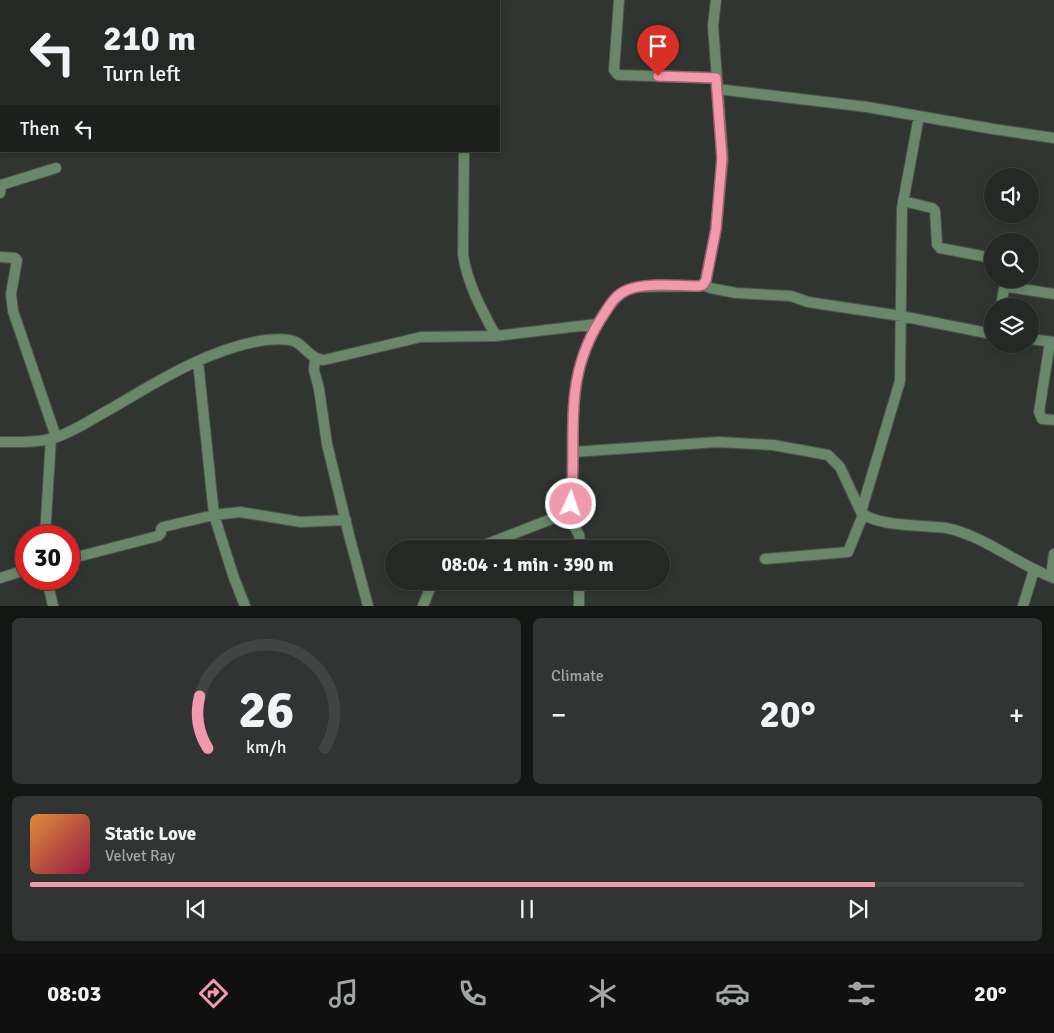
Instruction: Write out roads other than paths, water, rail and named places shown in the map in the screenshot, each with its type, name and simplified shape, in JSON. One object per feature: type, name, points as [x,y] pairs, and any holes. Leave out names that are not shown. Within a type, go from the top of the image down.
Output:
[{"type":"street","points":[[619,0],[615,74],[716,78]]},
{"type":"street","points":[[703,285],[706,280],[716,229],[722,158],[713,26],[716,0]]},
{"type":"street","points":[[717,89],[867,107],[993,130],[1054,138]]},
{"type":"street","points":[[765,559],[848,552],[862,514],[900,381],[903,201],[919,116]]},
{"type":"street","points":[[464,152],[464,264],[483,313],[496,336]]},
{"type":"street","points":[[0,193],[1,186],[56,168]]},
{"type":"street","points":[[903,201],[932,208],[935,212],[937,244],[940,248],[984,256]]},
{"type":"street","points":[[0,256],[16,258],[17,260],[11,294],[13,311],[54,438],[46,525]]},
{"type":"street","points":[[497,540],[567,513],[571,504],[572,413],[577,375],[585,350],[597,324],[615,298],[628,289],[655,286],[703,285],[720,290],[750,294],[791,296],[808,302],[901,316],[984,332]]},
{"type":"street","points":[[1002,298],[1004,290],[1009,287],[1054,294]]},
{"type":"street","points":[[0,442],[54,438],[80,426],[160,379],[245,344],[280,339],[295,342],[315,359],[324,360],[421,338],[496,336],[597,324]]},
{"type":"street","points":[[1039,340],[1052,342],[1039,412],[1042,419],[1054,420]]},
{"type":"street","points":[[315,359],[314,370],[319,389],[327,444],[368,606]]},
{"type":"street","points":[[198,362],[214,515],[245,606]]},
{"type":"street","points":[[573,452],[718,442],[773,445],[819,453],[828,455],[836,462],[862,514],[893,523],[955,530],[1034,570],[1052,577],[1054,554]]},
{"type":"street","points":[[80,556],[158,536],[161,533],[160,529],[163,527],[214,515],[240,512],[309,522],[346,520]]},
{"type":"street","points":[[567,513],[580,540]]},
{"type":"street","points":[[1024,606],[1034,570]]},
{"type":"street","points":[[0,578],[15,573]]},
{"type":"street","points":[[49,590],[53,606]]},
{"type":"street","points":[[423,606],[429,590]]},
{"type":"street","points":[[579,590],[579,606]]}]
